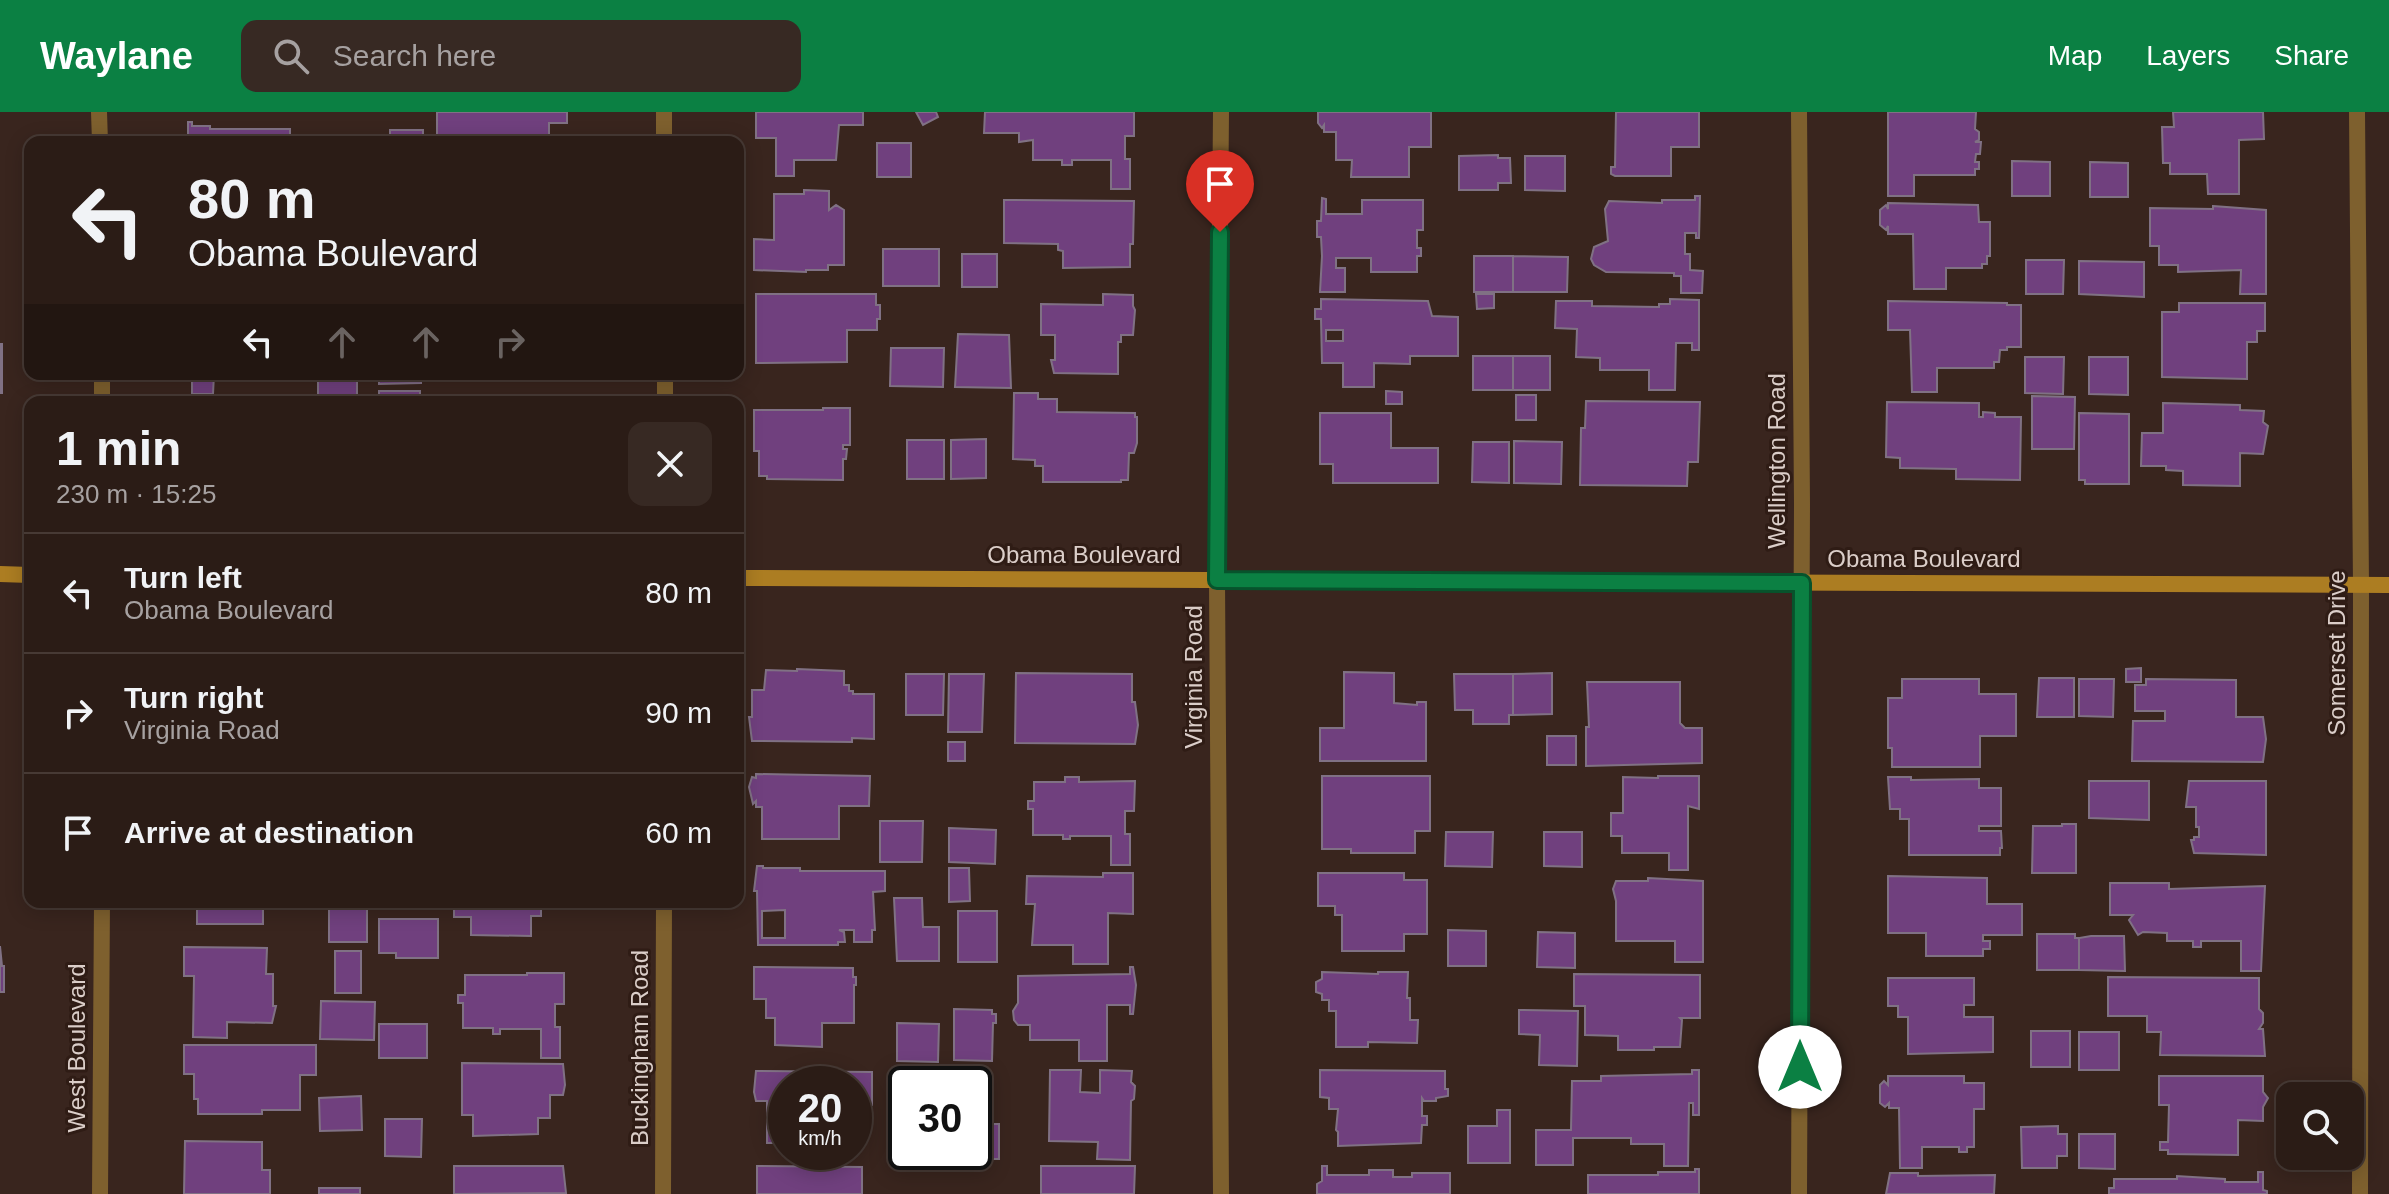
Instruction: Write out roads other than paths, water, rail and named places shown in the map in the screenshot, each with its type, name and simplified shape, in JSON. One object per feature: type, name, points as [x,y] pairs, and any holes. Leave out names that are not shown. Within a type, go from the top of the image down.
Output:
[{"type":"main road","points":[[0,574],[24,575]]},
{"type":"main road","name":"Obama Boulevard","points":[[744,578],[2389,585]]},
{"type":"street","points":[[99,112],[100,136]]},
{"type":"street","points":[[664,112],[664,136]]},
{"type":"street","name":"Virginia Road","points":[[1221,112],[1217,580],[1221,1194]]},
{"type":"street","name":"Wellington Road","points":[[1799,112],[1802,583],[1799,1194]]},
{"type":"street","name":"Somerset Drive","points":[[2357,112],[2361,585],[2360,1194]]},
{"type":"street","name":"West Boulevard","points":[[100,1194],[102,908]]},
{"type":"street","name":"Buckingham Road","points":[[663,1194],[664,908]]}]
